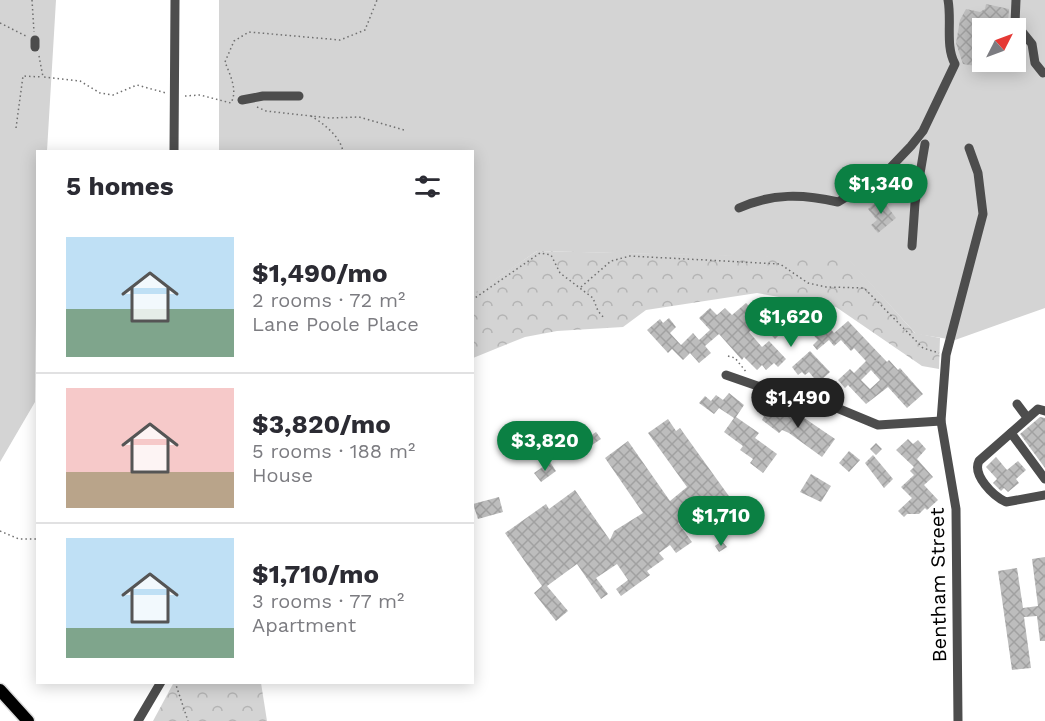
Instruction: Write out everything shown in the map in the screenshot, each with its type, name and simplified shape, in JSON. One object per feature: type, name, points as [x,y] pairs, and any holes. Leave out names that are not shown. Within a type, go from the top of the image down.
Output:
[{"type":"main road","points":[[0,690],[28,721]]},
{"type":"street","points":[[174,150],[175,0]]},
{"type":"street","points":[[739,208],[768,197],[787,194],[838,202],[848,196],[867,176],[890,168],[900,159],[923,132],[955,64],[950,44],[951,17],[948,0]]},
{"type":"street","points":[[1016,0],[1015,23],[1032,44],[1035,63],[1043,73]]},
{"type":"street","points":[[242,100],[263,96],[299,96]]},
{"type":"street","points":[[912,246],[915,203],[925,144]]},
{"type":"street","name":"Bentham Street","points":[[958,721],[956,509],[941,421],[946,356],[983,214],[978,173],[969,148]]},
{"type":"street","points":[[726,375],[766,388],[796,391],[878,425],[941,421]]},
{"type":"street","points":[[1017,404],[1026,416]]},
{"type":"street","points":[[1045,411],[1038,409],[1026,416],[976,466],[979,475],[1006,502],[1045,495]]},
{"type":"street","points":[[1011,433],[1045,479]]},
{"type":"street","points":[[138,721],[160,684]]},
{"type":"path","points":[[33,0],[35,44],[43,77]]},
{"type":"path","points":[[16,128],[23,76],[81,81],[100,93],[113,95],[137,85],[175,97],[200,95],[231,102],[234,96],[233,86],[225,62],[234,41],[249,32],[340,40],[365,30],[377,0]]},
{"type":"path","points":[[0,23],[26,35],[35,44]]},
{"type":"path","points":[[242,100],[266,111],[328,118],[359,117],[404,130]]},
{"type":"path","points":[[308,115],[321,122],[342,146],[343,150]]},
{"type":"path","points":[[474,299],[540,253],[551,255],[560,273],[593,298],[598,311],[604,318]]},
{"type":"path","points":[[581,287],[610,261],[630,256],[780,264],[808,283],[826,287],[864,288],[923,348],[946,356]]},
{"type":"path","points":[[0,531],[20,539],[36,539]]},
{"type":"path","points":[[176,684],[188,721]]},
{"type":"green space","points":[[0,0],[56,0],[47,150],[36,150],[35,402],[0,462]]},
{"type":"green space","points":[[219,0],[1045,0],[1045,308],[955,340],[916,334],[848,259],[537,251],[474,294],[474,150],[219,150]]},
{"type":"green space","points":[[537,251],[848,258],[915,333],[940,338],[939,369],[922,366],[836,307],[757,293],[646,310],[623,327],[557,331],[525,337],[474,358],[474,293]]},
{"type":"green space","points":[[173,684],[261,684],[267,721],[153,721]]},
{"type":"building","points":[[986,4],[1009,9],[1008,18],[972,18],[972,65],[963,64],[956,43],[960,20],[966,9],[980,12],[985,9]]},
{"type":"building","points":[[881,198],[896,218],[878,233],[871,225],[877,220],[868,209]]},
{"type":"building","points":[[746,303],[754,312],[760,307],[769,318],[774,313],[779,320],[793,307],[805,320],[812,314],[819,321],[821,318],[834,333],[848,321],[887,362],[889,360],[898,370],[900,368],[923,394],[907,408],[888,387],[866,404],[848,385],[845,388],[838,380],[850,369],[854,373],[866,361],[854,348],[851,351],[841,340],[834,346],[829,340],[817,350],[813,345],[818,340],[804,325],[792,336],[785,329],[775,339],[759,322],[749,332],[762,347],[769,341],[786,359],[778,367],[774,363],[766,370],[762,365],[757,370],[744,357],[742,360],[719,334],[705,346],[711,353],[699,363],[690,353],[683,360],[672,349],[668,353],[647,330],[660,319],[663,323],[669,318],[676,327],[670,333],[681,345],[693,333],[699,340],[710,330],[699,318],[710,308],[717,315],[725,308],[732,315]],"holes":[[[871,370],[880,380],[870,389],[861,380]]]},
{"type":"building","points":[[810,351],[830,372],[818,383],[809,372],[805,375],[802,372],[798,375],[792,367]]},
{"type":"building","points":[[729,393],[744,405],[736,417],[759,433],[755,438],[777,454],[763,473],[750,463],[753,459],[740,450],[743,446],[724,432],[734,418],[719,408],[714,414],[699,403],[705,396],[711,401],[716,395],[723,400]]},
{"type":"building","points":[[772,401],[790,416],[794,411],[835,439],[822,457],[789,433],[782,430],[779,433],[762,420],[764,416],[762,415]]},
{"type":"building","points":[[1040,417],[1045,418],[1045,468],[1020,434]]},
{"type":"building","points":[[668,419],[676,431],[680,428],[731,499],[714,511],[708,502],[678,523],[692,542],[676,553],[670,545],[659,553],[664,559],[647,571],[650,575],[621,596],[616,589],[628,580],[617,564],[596,578],[608,594],[601,599],[577,564],[547,586],[568,611],[556,621],[534,593],[542,586],[505,533],[546,504],[549,509],[575,490],[610,540],[614,531],[643,513],[605,458],[628,441],[670,501],[687,487],[648,433]]},
{"type":"building","points":[[596,432],[601,439],[586,449],[581,442]]},
{"type":"building","points":[[908,439],[913,444],[918,440],[926,449],[917,459],[933,477],[924,485],[938,500],[919,514],[907,514],[904,517],[898,511],[912,498],[901,487],[914,475],[910,471],[914,467],[896,450]]},
{"type":"building","points":[[876,443],[882,449],[876,455],[870,449]]},
{"type":"building","points":[[849,451],[860,460],[849,472],[839,463]]},
{"type":"building","points":[[873,455],[893,479],[884,488],[865,463]]},
{"type":"building","points":[[996,457],[1007,470],[1018,461],[1026,470],[1016,479],[1019,483],[1008,492],[1004,488],[1001,491],[993,483],[997,479],[986,467]]},
{"type":"building","points":[[550,462],[556,471],[541,482],[534,473]]},
{"type":"building","points":[[811,474],[831,486],[821,502],[800,492]]},
{"type":"building","points":[[499,497],[503,512],[478,519],[474,504]]},
{"type":"building","points":[[722,541],[727,547],[719,552],[715,546]]},
{"type":"building","points":[[1045,557],[1045,641],[1040,641],[1037,616],[1024,617],[1031,668],[1012,670],[998,571],[1017,568],[1023,608],[1038,606],[1032,559]]}]
